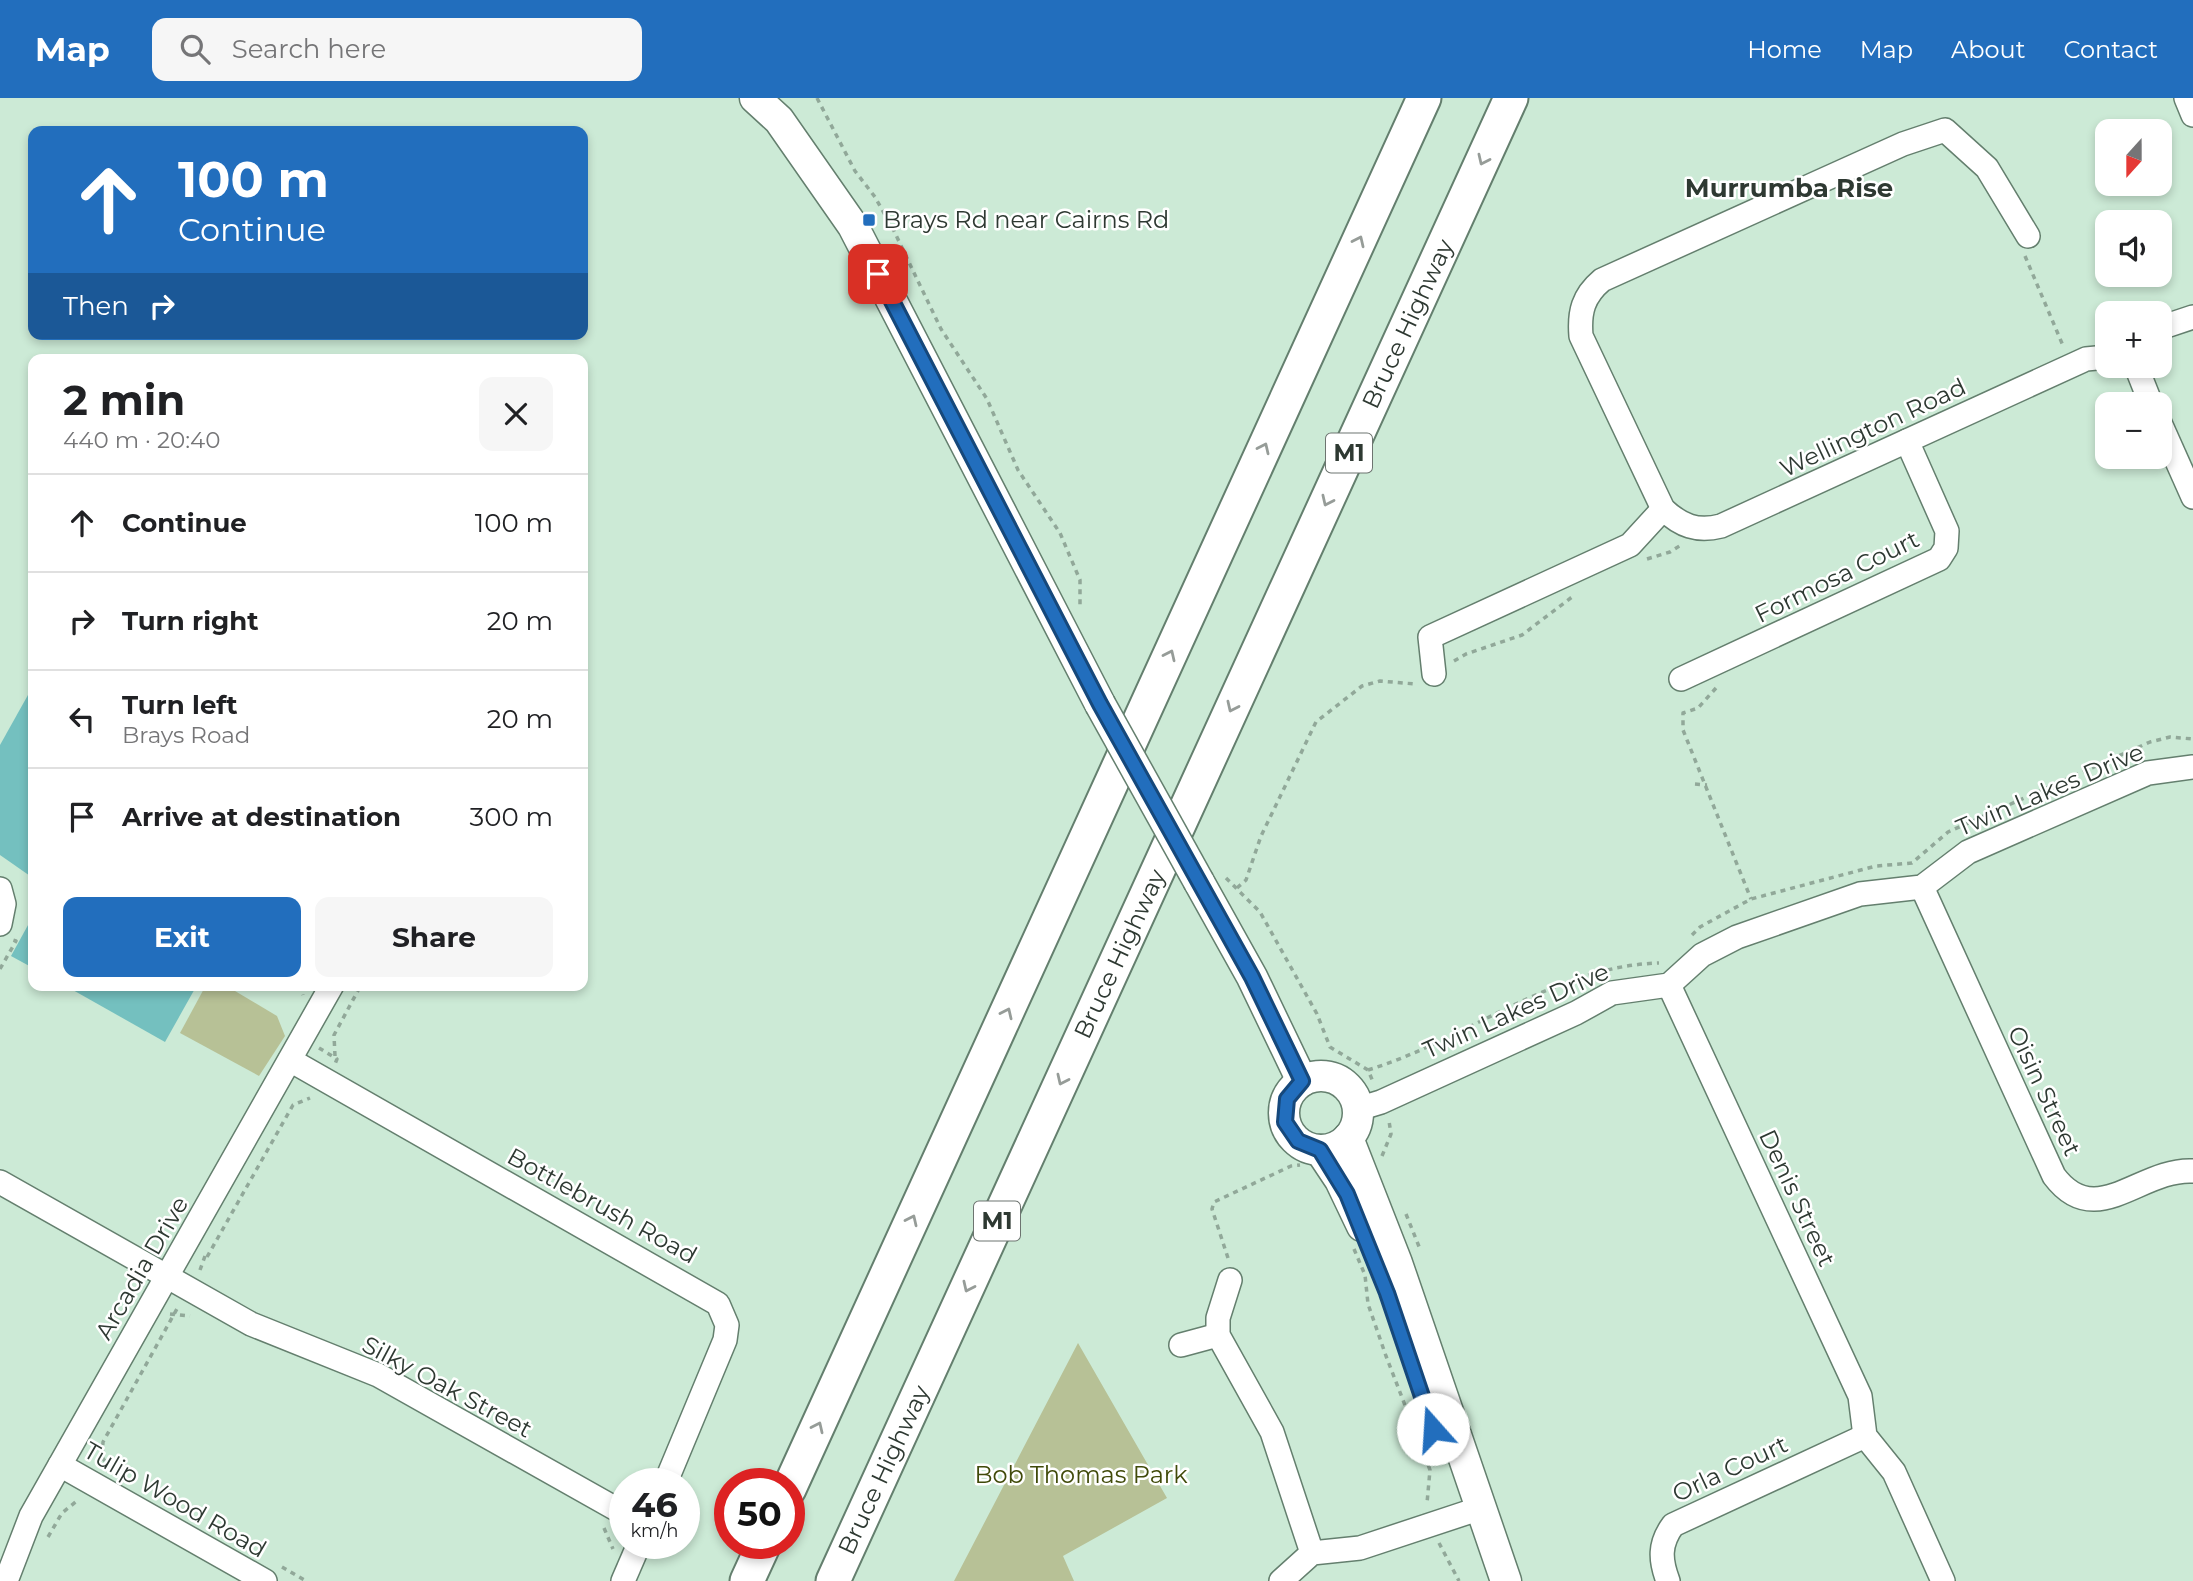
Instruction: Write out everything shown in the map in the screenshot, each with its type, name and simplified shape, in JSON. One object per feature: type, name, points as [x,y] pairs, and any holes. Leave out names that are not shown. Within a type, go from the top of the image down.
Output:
[{"type":"highway","points":[[799,1468],[1424,98]]},
{"type":"highway","name":"Bruce Highway","points":[[833,1581],[1511,98]]},
{"type":"highway","points":[[751,1580],[759,1559]]},
{"type":"main road","points":[[755,98],[774,109],[853,226],[1100,704],[1211,878],[1252,977],[1302,1081]]},
{"type":"main road","points":[[1313,1158],[1348,1138],[1358,1120],[1358,1110],[1348,1087],[1326,1076],[1302,1081],[1287,1099],[1285,1122],[1298,1141],[1313,1158],[1347,1194],[1471,1511],[1506,1581]]},
{"type":"main road","points":[[1348,1138],[1397,1263],[1471,1511],[1486,1581]]},
{"type":"street","points":[[2186,98],[2193,115]]},
{"type":"street","points":[[1691,528],[1677,522],[1663,509],[1581,336],[1579,317],[1590,289],[1602,280],[1903,144],[1945,130],[1987,168],[2028,236]]},
{"type":"street","points":[[2172,324],[2193,317]]},
{"type":"street","name":"Wellington Road","points":[[1691,528],[1721,526],[2095,357]]},
{"type":"street","name":"Formosa Court","points":[[1681,679],[1939,559],[1946,548],[1947,531],[1907,441]]},
{"type":"street","points":[[2172,449],[2193,497]]},
{"type":"street","points":[[1434,674],[1430,637],[1630,545],[1663,509]]},
{"type":"street","name":"Twin Lakes Drive","points":[[1922,887],[1957,858],[1992,841],[2148,773],[2193,767]]},
{"type":"street","points":[[1669,985],[1702,955],[1737,937],[1860,894],[1922,887]]},
{"type":"street","name":"Oisin Street","points":[[1922,887],[2054,1176],[2063,1188],[2074,1197],[2088,1201],[2103,1199],[2164,1172],[2193,1171]]},
{"type":"street","points":[[0,889],[4,904],[4,930]]},
{"type":"street","name":"Twin Lakes Drive","points":[[1358,1110],[1576,1013],[1612,993],[1669,985]]},
{"type":"street","name":"Denis Street","points":[[1669,985],[1860,1396],[1865,1436]]},
{"type":"street","name":"Arcadia Drive","points":[[6,1581],[23,1533],[60,1465],[329,991]]},
{"type":"street","name":"Bottlebrush Road","points":[[290,1060],[718,1304],[727,1325],[725,1339],[672,1468]]},
{"type":"street","name":"Silky Oak Street","points":[[0,1182],[270,1334],[378,1376],[609,1505]]},
{"type":"street","points":[[1230,1280],[1218,1318],[1218,1335],[1272,1432],[1312,1553]]},
{"type":"street","points":[[1181,1345],[1218,1335]]},
{"type":"street","points":[[1865,1436],[1894,1472],[1943,1581]]},
{"type":"street","name":"Orla Court","points":[[1668,1581],[1661,1549],[1665,1536],[1673,1525],[1865,1436]]},
{"type":"street","name":"Tulip Wood Road","points":[[60,1465],[265,1581]]},
{"type":"street","points":[[1281,1581],[1312,1553],[1360,1548],[1471,1511]]},
{"type":"street","points":[[623,1581],[633,1559]]},
{"type":"path","points":[[817,98],[855,171],[894,231],[941,330],[987,398],[1018,470],[1060,533],[1080,580],[1080,614]]},
{"type":"path","points":[[2028,236],[2024,259],[2072,366]]},
{"type":"path","points":[[1643,560],[1670,552],[1684,543],[1691,528]]},
{"type":"path","points":[[1237,888],[1246,880],[1261,836],[1315,722],[1362,685],[1380,681],[1418,684],[1466,654],[1522,635],[1577,593]]},
{"type":"path","points":[[1718,684],[1708,700],[1698,708],[1683,713],[1683,730],[1751,899]]},
{"type":"path","points":[[1695,784],[1707,785]]},
{"type":"path","points":[[1211,878],[1237,888],[1260,912],[1317,1014],[1330,1047],[1368,1070],[1372,1079]]},
{"type":"path","points":[[0,969],[16,942],[4,930]]},
{"type":"path","points":[[335,1056],[334,1035],[358,991]]},
{"type":"path","points":[[199,1272],[293,1105],[313,1097],[317,1091]]},
{"type":"path","points":[[1230,1280],[1230,1266],[1212,1209],[1214,1202],[1313,1158]]},
{"type":"path","points":[[1349,1238],[1365,1275],[1368,1304],[1386,1356],[1430,1470],[1426,1497],[1429,1508]]},
{"type":"path","points":[[201,1254],[207,1257]]},
{"type":"path","points":[[95,1468],[103,1457],[103,1442],[181,1303]]},
{"type":"path","points":[[162,1310],[174,1315],[193,1317]]},
{"type":"path","points":[[44,1544],[62,1513],[81,1493]]},
{"type":"path","points":[[603,1526],[609,1540]]},
{"type":"path","points":[[1438,1542],[1459,1581]]},
{"type":"green space","points":[[203,991],[235,991],[277,1016],[285,1036],[259,1076],[180,1033]]},
{"type":"green space","name":"Bob Thomas Park","points":[[1078,1343],[1167,1498],[1063,1556],[1074,1581],[954,1581]]},
{"type":"water","points":[[28,695],[28,875],[0,855],[0,745]]},
{"type":"water","points":[[28,925],[28,965],[11,956]]},
{"type":"water","points":[[75,991],[194,991],[165,1042]]},
{"type":"place","name":"Brays Rd near Cairns Rd","points":[[869,220]]},
{"type":"district","name":"Murrumba Rise","points":[[1789,188]]},
{"type":"route","points":[[878,274],[1100,704],[1252,977],[1302,1081],[1293,1088],[1287,1099],[1285,1122],[1298,1141],[1320,1150],[1347,1194],[1387,1293],[1433,1429]]}]
